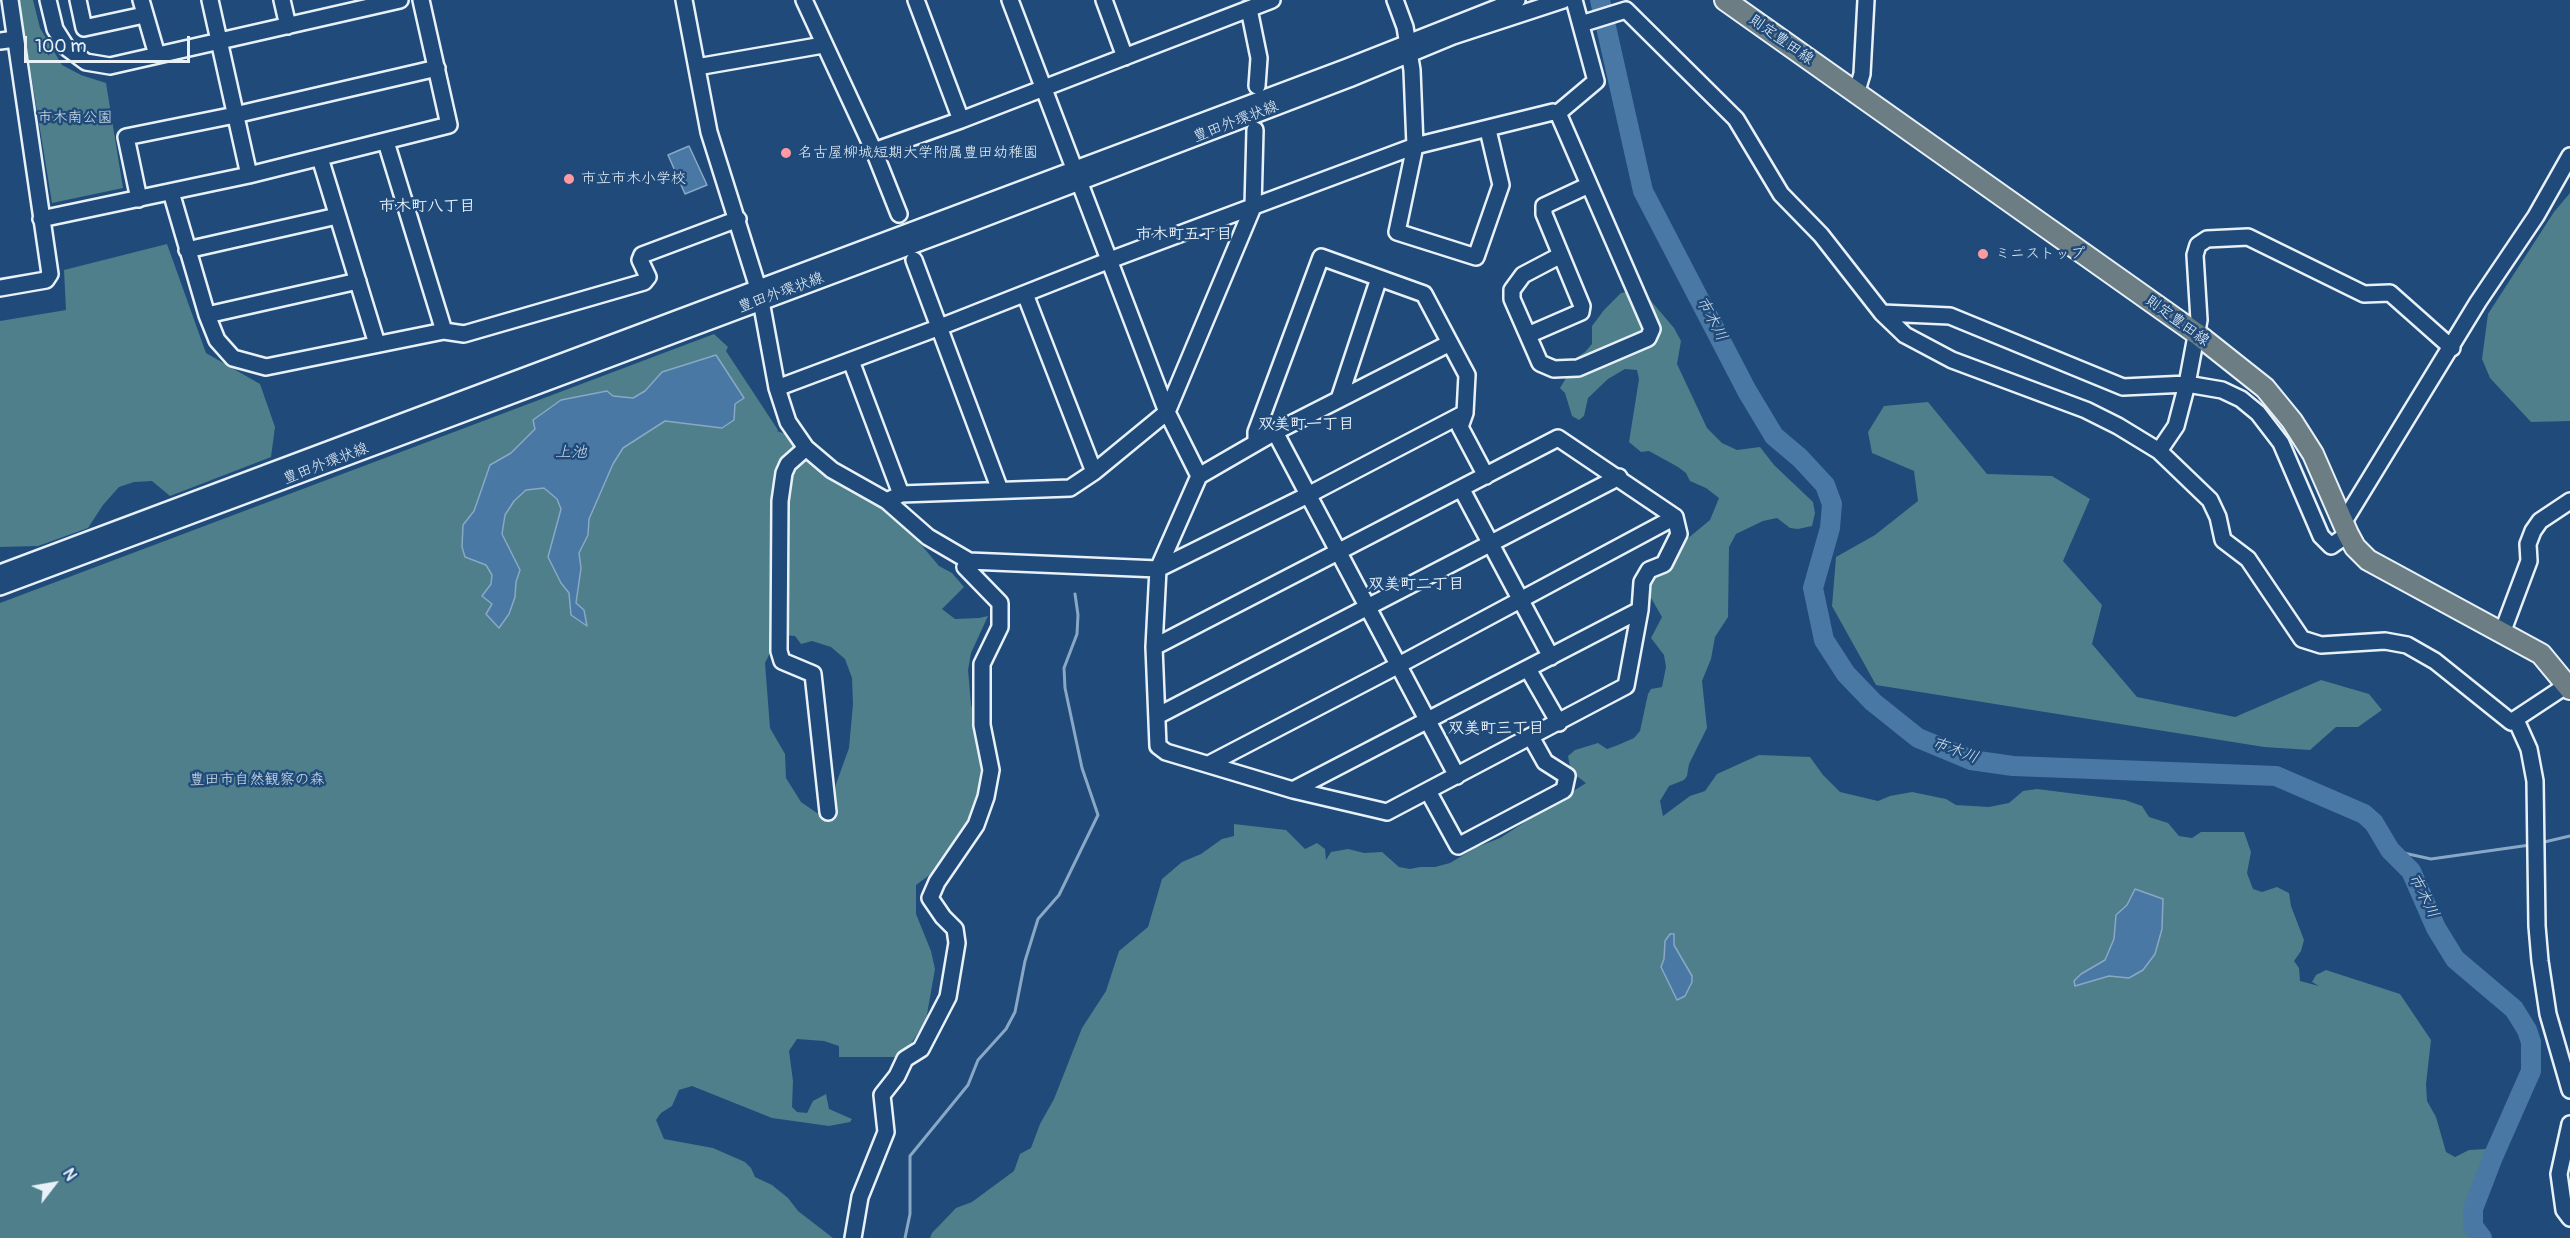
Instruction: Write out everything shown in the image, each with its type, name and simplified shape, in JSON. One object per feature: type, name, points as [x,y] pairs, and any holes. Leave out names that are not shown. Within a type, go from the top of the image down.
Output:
[{"type":"main road","name":"則定豊田線","points":[[1725,0],[2196,334],[2265,388],[2292,421],[2313,454],[2355,547],[2368,560],[2541,654],[2569,687]]},
{"type":"street","points":[[0,288],[46,280],[50,274],[8,40],[10,0]]},
{"type":"street","points":[[48,0],[55,29],[75,56],[86,62],[110,66],[288,26],[353,5],[400,0]]},
{"type":"street","points":[[78,0],[84,28],[143,8],[157,55]]},
{"type":"street","points":[[210,0],[249,175]]},
{"type":"street","points":[[282,0],[288,26]]},
{"type":"street","points":[[41,219],[249,175],[449,125],[421,0]]},
{"type":"street","points":[[684,0],[709,132],[760,294],[777,388],[788,422],[806,448],[832,470],[894,497],[1070,488],[1094,472],[1167,412],[1253,207],[1255,130]]},
{"type":"street","points":[[804,0],[874,151],[899,214]]},
{"type":"street","points":[[916,0],[961,120]]},
{"type":"street","points":[[1010,0],[1167,412],[1199,476]]},
{"type":"street","points":[[1104,0],[1125,57]]},
{"type":"street","points":[[874,151],[961,120],[1272,0]]},
{"type":"street","points":[[1395,0],[1409,48],[1415,146],[1397,232],[1476,257],[1501,185],[1488,130]]},
{"type":"street","name":"豊田外環状線","points":[[0,573],[1077,175],[1409,48],[1517,0]]},
{"type":"street","name":"豊田外環状線","points":[[1409,48],[1563,0]]},
{"type":"street","points":[[777,388],[1415,146],[1488,130],[1553,112],[1558,113],[1596,81],[1587,22],[1574,0]]},
{"type":"street","points":[[1856,94],[1862,74],[1866,0]]},
{"type":"street","points":[[1249,9],[1259,58],[1257,86]]},
{"type":"street","points":[[1587,22],[1626,10],[1736,119],[1781,194],[1821,235],[1882,313],[1905,335],[1952,360],[2086,410],[2159,451],[2210,500],[2218,517],[2223,540],[2248,559],[2302,639],[2321,645],[2385,641],[2407,645],[2435,661],[2511,722],[2569,687]]},
{"type":"street","points":[[697,66],[823,45]]},
{"type":"street","points":[[139,199],[126,137],[235,115],[437,68]]},
{"type":"street","points":[[1558,113],[1652,329],[1648,338],[1578,368],[1554,369],[1540,363],[1512,299],[1512,290],[1523,275],[1561,255]]},
{"type":"street","points":[[386,142],[444,331]]},
{"type":"street","points":[[1882,313],[1950,315],[2123,387],[2187,384],[2222,390],[2241,399],[2258,413],[2280,443],[2320,536],[2331,546],[2346,529],[2478,302],[2536,216],[2570,156]]},
{"type":"street","points":[[320,158],[377,344]]},
{"type":"street","points":[[1528,335],[1581,312],[1582,306],[1544,214],[1544,206],[1589,185]]},
{"type":"street","points":[[171,192],[207,315],[217,340],[233,358],[262,367],[444,331],[464,334],[644,282],[648,277],[640,260],[642,255],[738,219]]},
{"type":"street","points":[[187,250],[337,216]]},
{"type":"street","points":[[2159,451],[2176,426],[2187,384],[2199,320],[2195,255],[2198,245],[2207,239],[2248,237],[2364,294],[2390,293],[2452,348]]},
{"type":"street","points":[[1256,443],[1256,432],[1321,257],[1424,294],[1467,375],[1465,413],[1460,427],[1485,476]]},
{"type":"street","points":[[914,260],[1000,490]]},
{"type":"street","points":[[1339,399],[1379,278]]},
{"type":"street","points":[[207,315],[358,281]]},
{"type":"street","name":"豊田外環状線","points":[[0,587],[760,294]]},
{"type":"street","points":[[1025,294],[1094,472]]},
{"type":"street","points":[[1154,646],[1558,438],[1619,477],[1675,517],[1679,534],[1664,564],[1649,570],[1642,582],[1640,610],[1626,686],[1387,812],[1293,790],[1166,752],[1158,746],[1154,646],[1158,569],[1199,476],[1275,432],[1450,343]]},
{"type":"street","points":[[851,361],[894,497],[928,537],[969,561],[1158,569],[1308,495],[1465,413]]},
{"type":"street","points":[[1275,432],[1456,776]]},
{"type":"street","points":[[806,448],[788,464],[780,501],[779,651],[782,661],[813,674],[828,812]]},
{"type":"street","points":[[1157,716],[1619,477]]},
{"type":"street","points":[[1461,488],[1551,657]]},
{"type":"street","points":[[2502,633],[2529,561],[2528,544],[2533,531],[2540,521],[2570,501]]},
{"type":"street","points":[[1209,764],[1675,517]]},
{"type":"street","points":[[853,1238],[860,1197],[886,1132],[882,1095],[897,1076],[905,1059],[921,1049],[948,997],[957,943],[955,929],[943,917],[930,898],[937,882],[962,849],[976,825],[986,797],[991,770],[982,725],[982,664],[1000,627],[1000,603],[965,567],[969,561]]},
{"type":"street","points":[[1293,790],[1428,722],[1640,610]]},
{"type":"street","points":[[1528,669],[1559,723]]},
{"type":"street","points":[[2516,720],[2529,749],[2535,781],[2537,926],[2540,961],[2548,1014],[2570,1090]]},
{"type":"street","points":[[1428,791],[1458,846],[1564,790],[1567,776],[1545,762],[1531,737]]},
{"type":"street","points":[[2570,1124],[2559,1174],[2564,1210],[2570,1218]]},
{"type":"green space","name":"市木南公園","points":[[19,0],[33,0],[40,28],[62,65],[81,75],[106,83],[123,188],[52,203]]},
{"type":"green space","points":[[2570,193],[2570,421],[2531,422],[2490,378],[2482,359],[2488,314],[2554,212]]},
{"type":"green space","points":[[167,244],[206,353],[260,384],[275,427],[271,457],[170,496],[152,481],[134,482],[119,487],[103,505],[88,528],[38,546],[0,547],[0,321],[66,310],[64,270]]},
{"type":"green space","points":[[1635,290],[1646,295],[1674,328],[1681,341],[1677,364],[1707,428],[1722,443],[1737,450],[1760,447],[1774,465],[1813,502],[1815,513],[1812,526],[1798,529],[1790,528],[1777,518],[1763,521],[1736,534],[1729,547],[1728,617],[1715,637],[1711,659],[1702,681],[1707,728],[1689,764],[1687,776],[1684,780],[1669,786],[1660,801],[1663,816],[1690,796],[1705,791],[1717,774],[1759,755],[1810,757],[1823,775],[1840,792],[1878,801],[1912,792],[1946,799],[1956,805],[1989,807],[2009,803],[2023,791],[2037,789],[2125,800],[2142,806],[2149,817],[2168,823],[2179,836],[2192,838],[2201,832],[2244,832],[2251,852],[2247,873],[2253,889],[2262,892],[2277,887],[2289,893],[2291,906],[2304,940],[2301,951],[2294,961],[2299,968],[2300,981],[2319,986],[2312,982],[2316,975],[2326,970],[2400,994],[2431,1040],[2426,1084],[2427,1101],[2436,1117],[2446,1152],[2455,1157],[2469,1150],[2486,1149],[2489,1155],[2469,1214],[2472,1229],[2478,1238],[930,1238],[956,1208],[972,1202],[1014,1171],[1020,1154],[1031,1148],[1040,1124],[1054,1099],[1082,1028],[1106,991],[1119,951],[1148,927],[1162,879],[1182,862],[1201,854],[1222,839],[1234,836],[1234,824],[1286,830],[1305,849],[1317,843],[1325,849],[1326,860],[1331,852],[1348,849],[1364,853],[1382,852],[1399,867],[1410,869],[1435,867],[1450,863],[1477,847],[1500,838],[1586,783],[1571,772],[1568,756],[1575,750],[1598,743],[1607,749],[1634,738],[1640,731],[1648,694],[1651,689],[1662,687],[1666,667],[1664,655],[1651,638],[1662,617],[1651,598],[1650,585],[1654,577],[1672,570],[1687,539],[1710,520],[1719,498],[1706,488],[1690,481],[1686,473],[1678,467],[1649,451],[1641,452],[1629,442],[1639,379],[1637,370],[1625,369],[1608,379],[1588,398],[1584,416],[1579,420],[1572,416],[1565,393],[1560,388],[1566,378],[1568,363],[1585,352],[1592,344],[1592,326],[1604,310],[1621,293]]},
{"type":"green space","name":"豊田市自然観察の森","points":[[714,334],[728,347],[726,351],[777,431],[788,435],[797,450],[787,460],[774,645],[765,663],[770,728],[785,754],[786,778],[801,802],[817,813],[833,817],[836,784],[849,748],[853,704],[852,678],[845,659],[831,647],[812,641],[801,644],[795,636],[784,635],[786,475],[804,455],[826,476],[885,505],[939,566],[952,573],[964,587],[942,609],[955,619],[988,616],[971,653],[968,670],[971,704],[983,749],[979,790],[963,834],[950,860],[916,885],[916,914],[931,951],[935,969],[926,1020],[911,1044],[900,1057],[839,1057],[839,1046],[824,1041],[797,1039],[789,1051],[793,1081],[792,1107],[797,1112],[807,1113],[813,1101],[826,1094],[829,1109],[852,1119],[850,1122],[829,1126],[772,1118],[692,1086],[679,1090],[672,1106],[661,1113],[656,1120],[664,1139],[713,1148],[745,1162],[755,1177],[772,1185],[788,1198],[798,1211],[833,1238],[0,1238],[0,603]]},
{"type":"green space","points":[[1928,402],[1987,474],[2052,476],[2090,499],[2063,561],[2102,605],[2092,644],[2137,697],[2235,717],[2321,680],[2369,694],[2382,710],[2358,727],[2336,727],[2310,750],[2264,747],[1876,685],[1832,606],[1836,557],[1875,535],[1918,501],[1914,471],[1872,453],[1868,432],[1884,406]]},
{"type":"water","points":[[689,146],[707,185],[685,194],[668,155]]},
{"type":"water","name":"上池","points":[[716,355],[744,398],[735,404],[734,420],[722,428],[665,421],[623,448],[613,464],[589,519],[588,535],[579,553],[581,568],[576,603],[584,610],[587,626],[571,615],[569,593],[561,583],[548,557],[561,509],[557,499],[544,488],[526,490],[514,501],[505,515],[502,534],[520,570],[509,614],[499,628],[486,614],[492,604],[482,596],[491,584],[492,575],[486,565],[465,557],[462,547],[463,525],[474,511],[490,465],[511,453],[535,429],[533,420],[561,400],[607,391],[613,396],[633,398],[645,391],[662,372]]},
{"type":"water","points":[[2135,889],[2163,899],[2162,929],[2155,954],[2143,970],[2129,978],[2109,976],[2075,986],[2074,981],[2081,974],[2105,960],[2114,939],[2116,915],[2127,905]]},
{"type":"water","points":[[1670,934],[1674,934],[1674,945],[1692,976],[1692,982],[1685,996],[1677,1000],[1661,967],[1665,941]]},
{"type":"waterway","name":"市木川","points":[[1600,0],[1643,191],[1747,391],[1774,436],[1800,458],[1825,485],[1832,504],[1830,528],[1813,588],[1824,640],[1846,674],[1873,702],[1918,738],[1971,760],[2013,766],[2276,776],[2364,814],[2374,823],[2390,850],[2411,871],[2436,928],[2455,959],[2514,1009],[2527,1030],[2531,1042],[2531,1071],[2473,1209],[2473,1226],[2482,1238]]},
{"type":"waterway","points":[[905,1238],[910,1214],[910,1156],[968,1085],[978,1060],[1006,1029],[1015,1012],[1025,961],[1038,919],[1059,895],[1098,815],[1082,768],[1065,688],[1064,668],[1077,634],[1078,615],[1075,594]]},
{"type":"waterway","points":[[2540,843],[2570,836]]},
{"type":"waterway","points":[[2390,850],[2431,859],[2530,845]]},
{"type":"place","name":"名古屋柳城短期大学附属豊田幼稚園","points":[[786,153]]},
{"type":"place","name":"市立市木小学校","points":[[569,179]]},
{"type":"place","name":"ミニストップ","points":[[1983,254]]},
{"type":"district","name":"市木町八丁目","points":[[427,207]]},
{"type":"district","name":"市木町五丁目","points":[[1184,235]]},
{"type":"district","name":"双美町一丁目","points":[[1306,425]]},
{"type":"district","name":"双美町二丁目","points":[[1416,585]]},
{"type":"district","name":"双美町三丁目","points":[[1496,729]]}]
